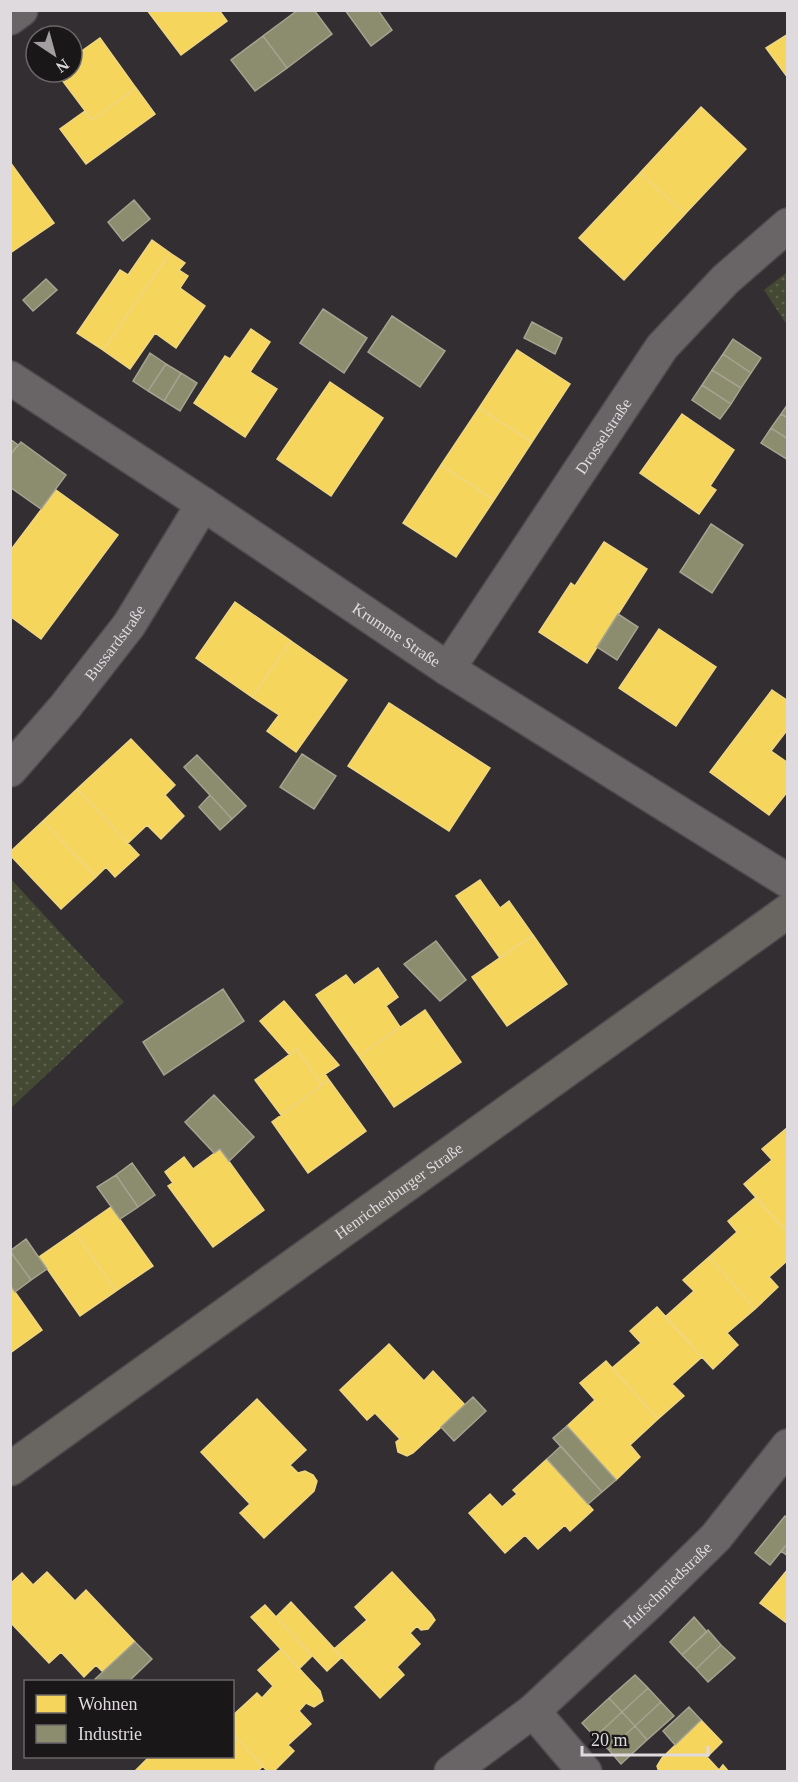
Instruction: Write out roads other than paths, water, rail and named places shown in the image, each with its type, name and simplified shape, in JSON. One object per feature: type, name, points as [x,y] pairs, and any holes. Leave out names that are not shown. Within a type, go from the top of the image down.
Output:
[{"type":"main road","name":"Henrichenburger Straße","points":[[10,1469],[788,911]]},
{"type":"street","points":[[10,18],[21,10]]},
{"type":"street","name":"Drosselstraße","points":[[447,669],[662,346],[725,280],[788,225]]},
{"type":"street","name":"Krumme Straße","points":[[10,378],[203,504],[447,669],[788,881]]},
{"type":"street","name":"Bussardstraße","points":[[10,770],[65,707],[129,625],[203,504]]},
{"type":"street","name":"Hufschmiedstraße","points":[[451,1772],[533,1711],[572,1677],[716,1537],[788,1446]]},
{"type":"street","points":[[533,1711],[585,1772]]}]
